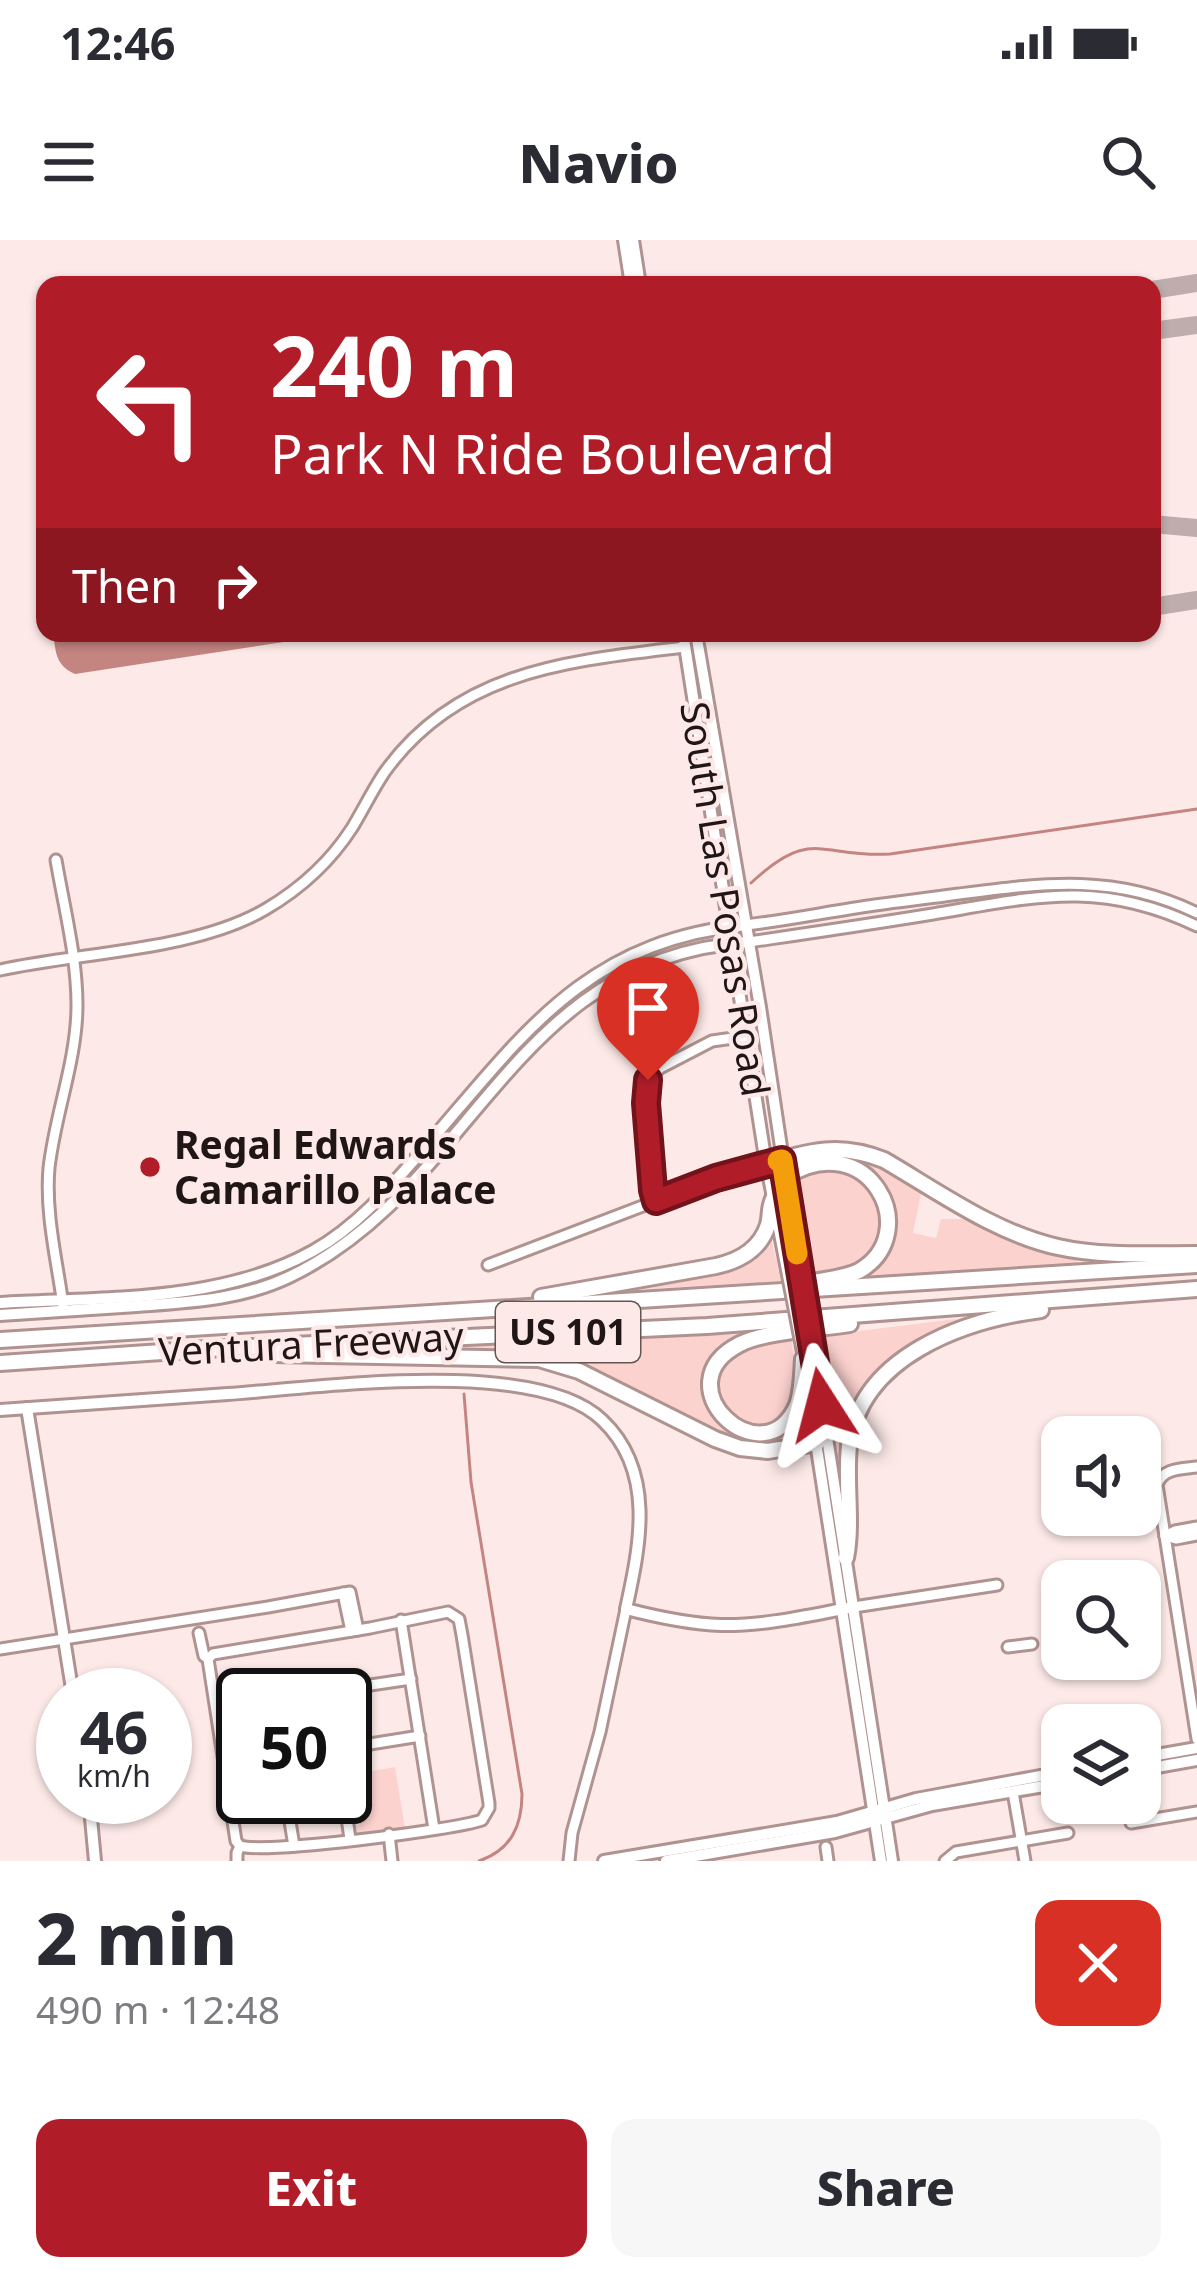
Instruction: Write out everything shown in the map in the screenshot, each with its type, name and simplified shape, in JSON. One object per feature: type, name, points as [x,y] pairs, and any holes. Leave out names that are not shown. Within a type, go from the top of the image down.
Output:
[{"type":"highway","points":[[774,1162],[836,1149],[864,1152],[1041,1243],[1103,1252],[1197,1254]]},
{"type":"highway","points":[[719,1294],[848,1275],[870,1262],[881,1247],[887,1222],[885,1204],[863,1172],[837,1163],[802,1168],[785,1178]]},
{"type":"highway","points":[[494,1307],[730,1263],[756,1246],[767,1227],[774,1197]]},
{"type":"highway","name":"Ventura Freeway","points":[[0,1340],[1197,1264]]},
{"type":"highway","name":"Ventura Freeway","points":[[0,1363],[707,1326],[1197,1289]]},
{"type":"highway","points":[[846,1558],[850,1437],[860,1408],[886,1373],[915,1352],[970,1325],[1147,1292]]},
{"type":"highway","points":[[807,1355],[797,1403],[782,1424],[754,1433],[729,1424],[718,1413],[711,1390],[713,1375],[721,1360],[740,1345],[929,1310]]},
{"type":"highway","points":[[206,1349],[539,1359],[579,1371],[740,1448],[768,1451],[822,1442]]},
{"type":"main road","points":[[628,240],[634,276]]},
{"type":"main road","name":"South Las Posas Road","points":[[684,642],[747,1036],[774,1162]]},
{"type":"main road","name":"South Las Posas Road","points":[[698,642],[749,942],[774,1162]]},
{"type":"main road","points":[[685,647],[692,653],[704,710],[710,716]]},
{"type":"main road","points":[[0,1315],[203,1289],[261,1274],[309,1253],[348,1228],[384,1194],[512,1048],[570,991],[642,949],[697,931],[746,925]]},
{"type":"main road","points":[[0,1303],[201,1301],[285,1280],[319,1262],[380,1215],[521,1057],[571,1009],[609,982],[654,961],[697,948],[749,942]]},
{"type":"main road","points":[[774,1162],[785,1178],[793,1268],[879,1815],[881,1861]]},
{"type":"main road","points":[[774,1162],[774,1197],[793,1268]]},
{"type":"main road","points":[[0,1410],[404,1382],[508,1385],[561,1396],[603,1420],[635,1473],[640,1516],[626,1609],[730,1625],[848,1608]]},
{"type":"main road","points":[[27,1408],[69,1668]]},
{"type":"main road","points":[[822,1442],[846,1558],[848,1608]]},
{"type":"main road","points":[[1161,1754],[1197,1748]]},
{"type":"main road","points":[[1161,1766],[1197,1760]]},
{"type":"main road","points":[[1012,1787],[1041,1778]]},
{"type":"main road","points":[[666,1861],[835,1832],[934,1796],[1041,1785]]},
{"type":"main road","points":[[604,1861],[879,1815]]},
{"type":"main road","points":[[879,1815],[892,1861]]},
{"type":"main road","points":[[92,1824],[95,1860]]},
{"type":"street","points":[[0,970],[168,941],[252,916],[313,874],[338,847],[402,750],[443,712],[489,686],[551,667],[685,647]]},
{"type":"street","points":[[56,860],[76,993],[76,1022],[49,1184],[63,1305]]},
{"type":"street","points":[[746,925],[1068,882],[1139,892],[1197,913]]},
{"type":"street","points":[[749,942],[1054,895],[1137,904],[1197,926]]},
{"type":"street","points":[[656,1201],[648,1080],[659,1068],[712,1041],[747,1036]]},
{"type":"street","points":[[488,1265],[716,1178],[774,1162]]},
{"type":"street","points":[[1197,1467],[1166,1473],[1158,1479],[1157,1488],[1197,1739]]},
{"type":"street","points":[[1165,1537],[1175,1531],[1197,1531]]},
{"type":"street","points":[[848,1608],[997,1585]]},
{"type":"street","points":[[0,1649],[347,1592],[355,1631]]},
{"type":"street","points":[[569,1861],[626,1609]]},
{"type":"street","points":[[200,1633],[240,1846],[252,1849],[350,1839],[475,1822],[486,1815],[489,1803],[462,1636],[459,1619],[452,1612],[213,1654],[208,1659]]},
{"type":"street","points":[[401,1620],[434,1828]]},
{"type":"street","points":[[1008,1647],[1032,1644]]},
{"type":"street","points":[[372,1685],[411,1679]]},
{"type":"street","points":[[372,1744],[420,1736]]},
{"type":"street","points":[[1012,1787],[1025,1861]]},
{"type":"street","points":[[1161,1818],[1197,1812]]},
{"type":"street","points":[[290,1824],[294,1846]]},
{"type":"street","points":[[348,1824],[350,1839]]},
{"type":"street","points":[[945,1861],[956,1852],[1068,1833]]},
{"type":"street","points":[[389,1834],[392,1861]]},
{"type":"street","points":[[237,1861],[240,1846]]},
{"type":"street","points":[[826,1847],[828,1861]]},
{"type":"shaded area","points":[[54,642],[284,642],[75,674],[56,652]]},
{"type":"shaded area","points":[[872,1164],[918,1188],[921,1194],[913,1233],[936,1238],[941,1219],[975,1219],[1078,1256],[1077,1263],[864,1280],[862,1272],[891,1225],[865,1171]]},
{"type":"shaded area","points":[[804,1173],[842,1173],[867,1189],[882,1225],[870,1253],[857,1264],[809,1278],[795,1181]]},
{"type":"shaded area","points":[[771,1237],[781,1281],[638,1286],[701,1273]]},
{"type":"shaded area","points":[[956,1319],[961,1323],[877,1377],[839,1465],[818,1336]]},
{"type":"shaded area","points":[[747,1334],[718,1359],[712,1397],[716,1416],[747,1436],[798,1413],[803,1415],[806,1438],[763,1444],[730,1438],[579,1365],[410,1352],[412,1347],[431,1345]]},
{"type":"shaded area","points":[[791,1339],[793,1393],[782,1416],[759,1427],[732,1420],[724,1412],[717,1381],[728,1360]]},
{"type":"shaded area","points":[[395,1767],[405,1828],[354,1834],[352,1826],[372,1824],[372,1771]]},
{"type":"waterway","points":[[751,883],[803,850],[890,854],[1197,809]]},
{"type":"waterway","points":[[464,1394],[471,1482],[522,1794],[520,1816],[507,1843],[479,1861]]},
{"type":"taxiway","points":[[1161,289],[1197,283]]},
{"type":"taxiway","points":[[1161,330],[1197,325]]},
{"type":"taxiway","points":[[1161,525],[1197,528]]},
{"type":"taxiway","points":[[1161,606],[1197,600]]},
{"type":"slow traffic","points":[[778,1161],[782,1160],[797,1254]]},
{"type":"place","name":"Regal Edwards Camarillo Palace","points":[[150,1167]]},
{"type":"route","points":[[648,1080],[656,1201],[782,1160],[822,1405]]}]
